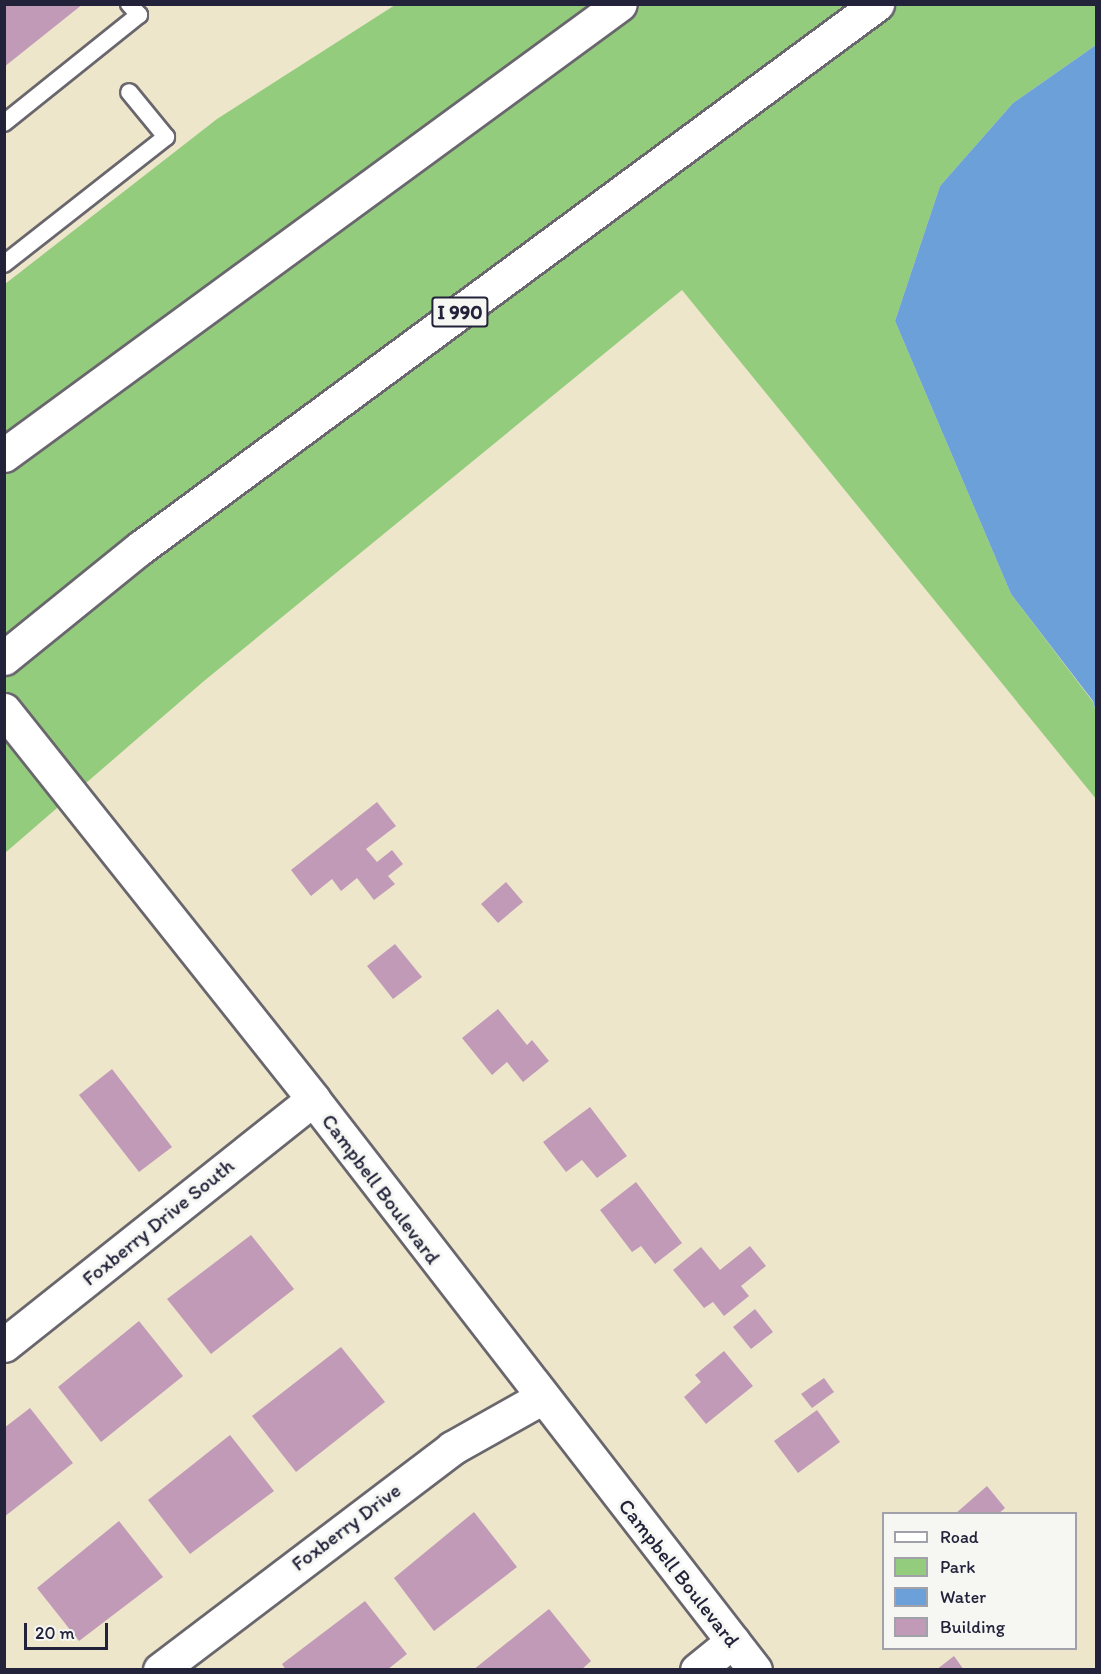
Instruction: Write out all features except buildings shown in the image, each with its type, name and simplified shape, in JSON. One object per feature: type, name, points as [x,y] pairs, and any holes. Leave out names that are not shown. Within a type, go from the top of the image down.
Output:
[{"type":"main road","points":[[4,455],[620,4]]},
{"type":"main road","name":"I 990","points":[[4,658],[44,622],[877,4]]},
{"type":"main road","name":"Campbell Boulevard","points":[[4,710],[313,1099],[541,1398],[755,1670]]},
{"type":"main road","name":"Foxberry Drive South","points":[[4,1345],[313,1099]]},
{"type":"main road","name":"Foxberry Drive","points":[[160,1670],[434,1462],[541,1398]]},
{"type":"main road","points":[[696,1670],[733,1641]]},
{"type":"lane","points":[[4,123],[139,15],[129,4]]},
{"type":"lane","points":[[4,264],[166,137],[129,92]]},
{"type":"green space","points":[[395,5],[1096,5],[1096,45],[1013,103],[940,186],[895,321],[1011,594],[1093,702],[1096,712],[1096,799],[682,290],[204,681],[5,853],[5,284],[217,119]]},
{"type":"water","points":[[1096,45],[1096,712],[1093,701],[1011,594],[895,321],[940,186],[1013,103]]}]
